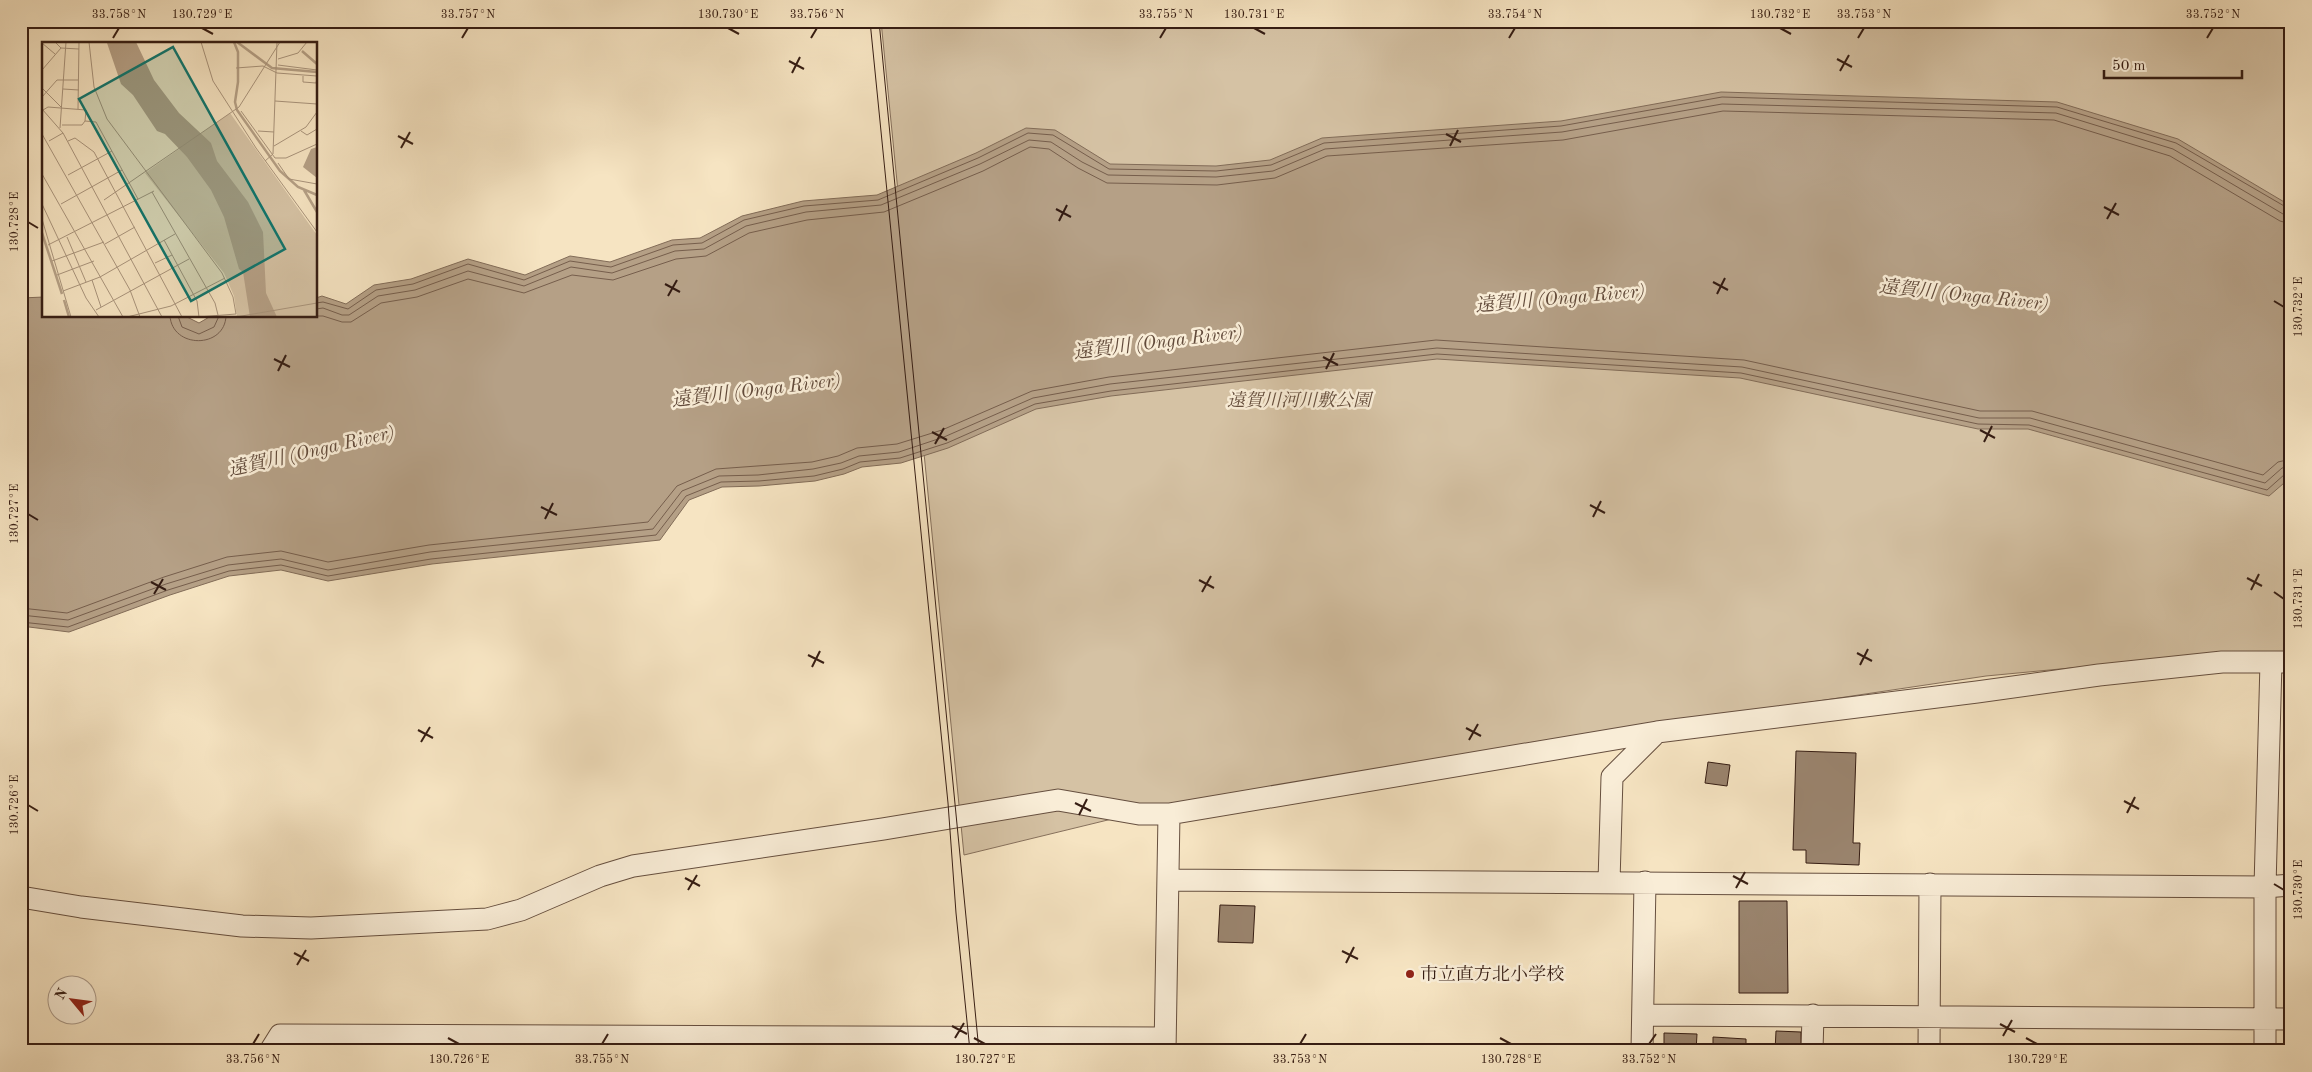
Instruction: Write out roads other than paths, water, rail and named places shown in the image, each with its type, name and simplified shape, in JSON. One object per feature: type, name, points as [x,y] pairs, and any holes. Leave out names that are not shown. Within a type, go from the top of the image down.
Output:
[{"type":"street","points":[[21,897],[81,907],[242,926],[311,928],[487,919],[521,910],[600,876],[633,866],[883,829],[1058,800],[1139,814],[1169,814],[1657,732],[2100,675],[2222,662],[2281,662],[2266,886],[2265,1051]]},
{"type":"street","points":[[1608,882],[1612,777],[1657,732]]},
{"type":"street","points":[[270,1051],[280,1035],[618,1044],[1165,1044],[1169,814]]},
{"type":"street","points":[[1169,880],[2291,885]]},
{"type":"street","points":[[1642,1051],[1645,882]]},
{"type":"street","points":[[1928,1051],[1930,884]]},
{"type":"street","points":[[1643,1015],[1813,1014],[2291,1019]]},
{"type":"street","points":[[1812,1051],[1813,1014]]},
{"type":"water","name":"遠賀川 (Onga River)","points":[[1721,92],[2057,102],[2178,139],[2291,206],[2291,477],[2269,496],[2028,429],[1978,429],[1740,378],[1437,359],[1111,396],[1036,409],[948,448],[901,463],[862,467],[844,474],[815,481],[722,487],[689,500],[660,540],[432,564],[328,581],[281,570],[229,576],[170,595],[69,632],[21,626],[21,298],[42,297],[42,318],[189,318],[199,323],[208,318],[318,318],[318,297],[322,296],[346,304],[374,285],[411,279],[468,259],[525,275],[570,256],[610,262],[672,240],[700,238],[742,216],[803,201],[877,195],[976,153],[1026,128],[1055,130],[1110,164],[1216,166],[1270,160],[1322,138],[1561,121]]},
{"type":"tram line","points":[[870,21],[948,803],[956,913],[970,1051]]},
{"type":"tram line","points":[[879,21],[979,1051]]},
{"type":"place","name":"市立直方北小学校","points":[[1410,974]]},
{"type":"park label","name":"遠賀川河川敷公園","points":[[1299,400]]}]
